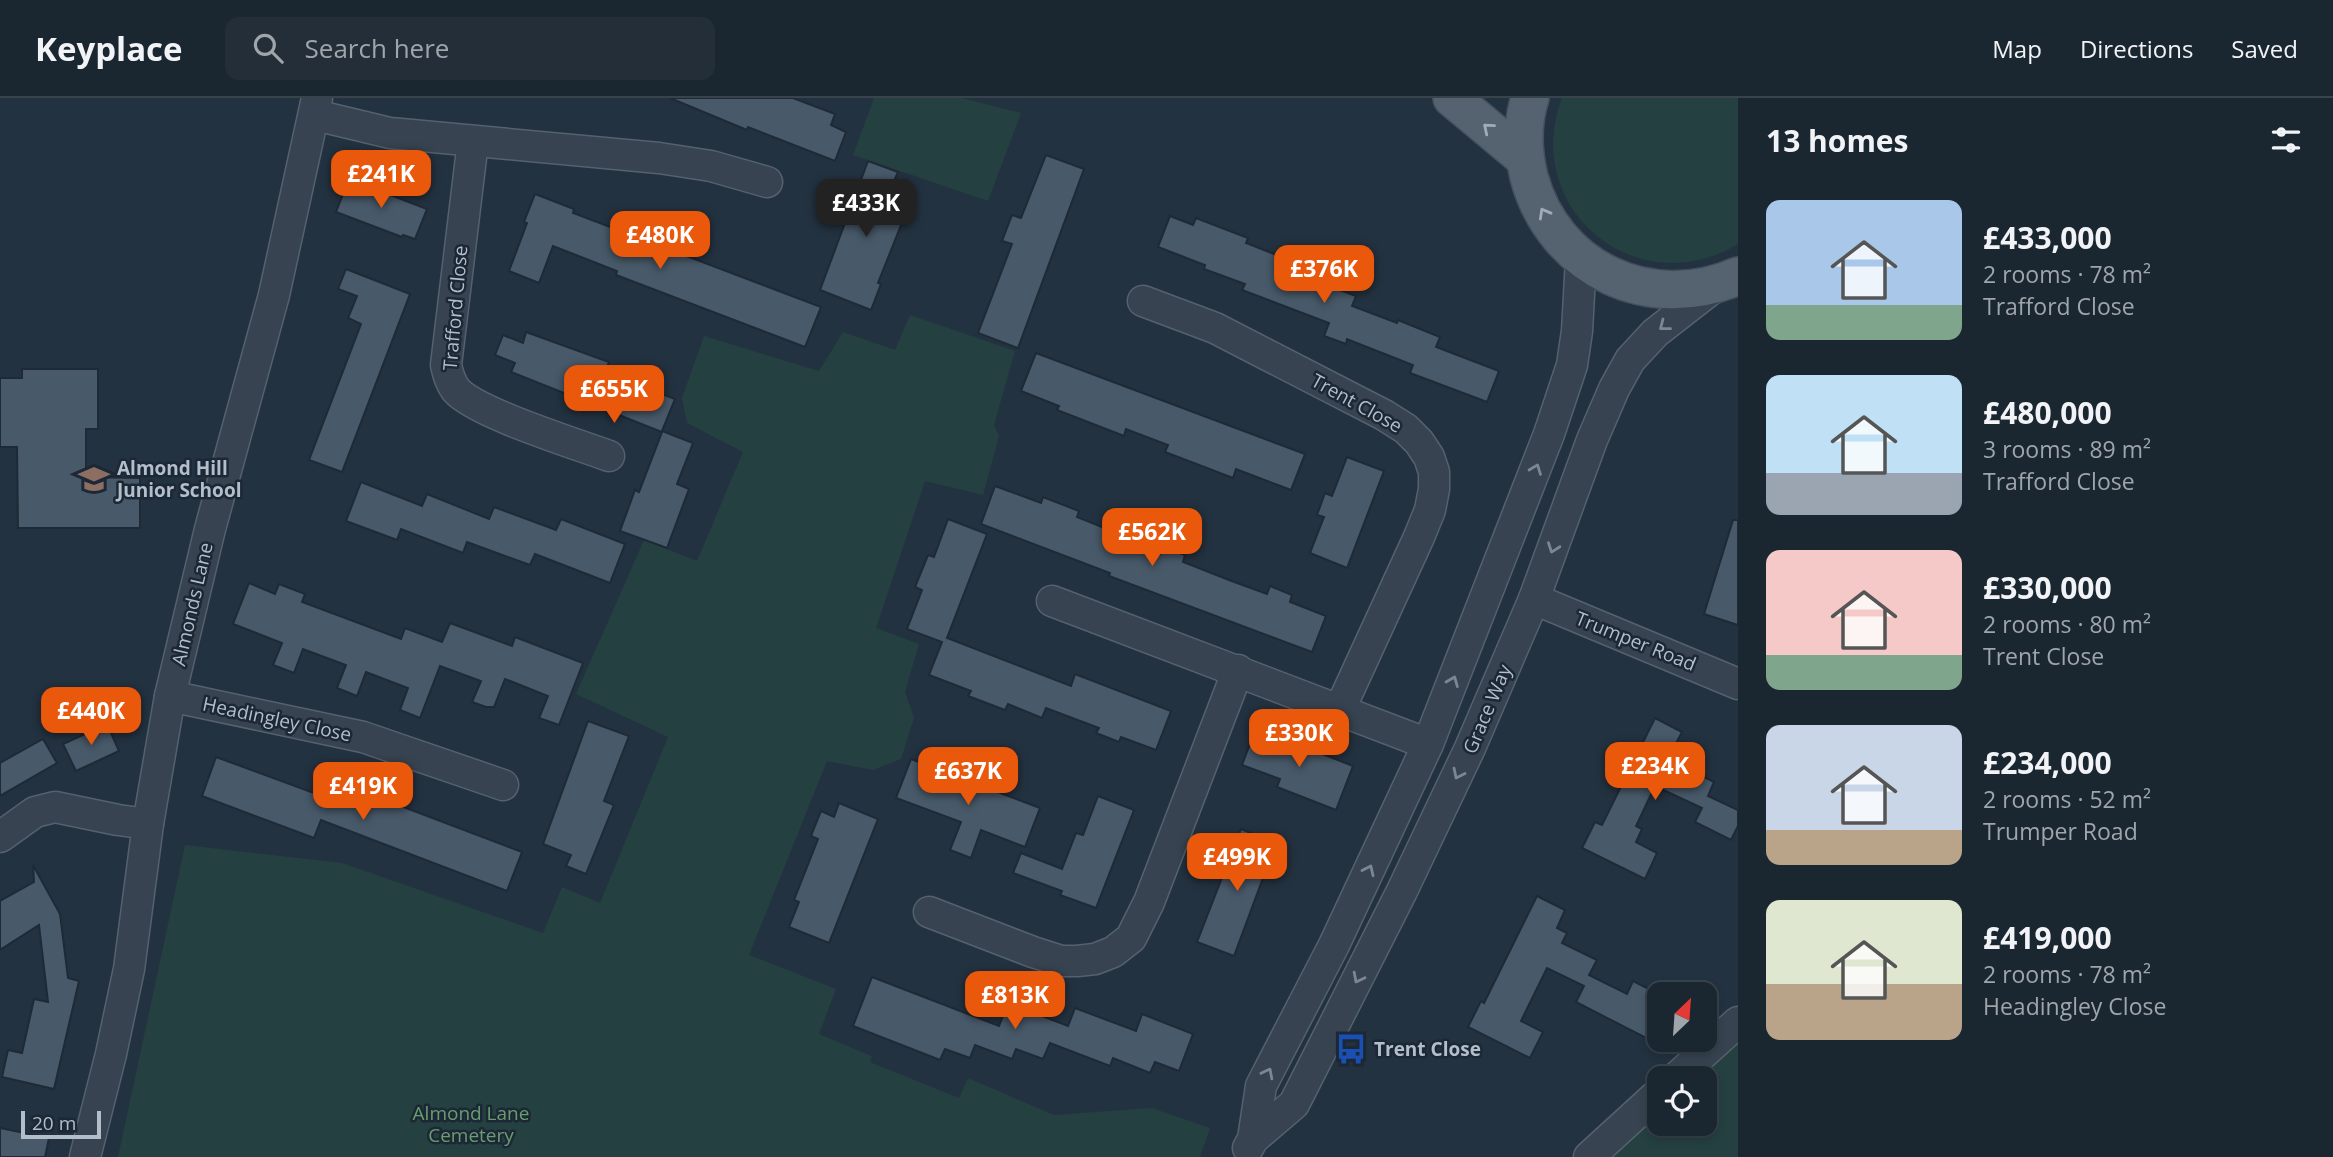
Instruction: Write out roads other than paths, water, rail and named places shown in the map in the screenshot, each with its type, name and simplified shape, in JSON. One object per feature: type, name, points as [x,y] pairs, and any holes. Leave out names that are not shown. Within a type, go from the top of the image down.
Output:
[{"type":"main road","points":[[1452,98],[1524,158]]},
{"type":"main road","points":[[1530,98],[1525,113],[1524,158],[1534,196],[1554,230],[1581,258],[1612,277],[1647,288],[1683,290],[1728,280]]},
{"type":"street","points":[[316,106],[390,133],[659,158],[711,166],[767,182]]},
{"type":"street","name":"Almonds Lane","points":[[85,1157],[129,969],[148,824],[170,696],[210,529],[274,295],[316,106]]},
{"type":"street","name":"Trafford Close","points":[[473,141],[446,365],[449,379],[467,399],[492,412],[610,456]]},
{"type":"street","name":"Grace Way","points":[[1248,1148],[1261,1086],[1334,945],[1428,744],[1549,434],[1572,365],[1577,331],[1581,258]]},
{"type":"street","name":"Grace Way","points":[[1248,1148],[1294,1104],[1402,891],[1459,772],[1534,599],[1592,440],[1630,359],[1655,333],[1728,280]]},
{"type":"street","name":"Trent Close","points":[[1143,301],[1215,328],[1384,415],[1406,429],[1429,457],[1434,472],[1430,510],[1340,709]]},
{"type":"street","name":"Trumper Road","points":[[1534,599],[1738,684]]},
{"type":"street","points":[[1052,601],[1428,744]]},
{"type":"street","points":[[929,912],[1061,961],[1095,959],[1113,952],[1131,938],[1149,902],[1238,670]]},
{"type":"street","name":"Headingley Close","points":[[170,696],[363,737],[503,785]]},
{"type":"street","points":[[0,837],[35,812],[55,807],[148,824]]},
{"type":"street","points":[[1689,1066],[1738,1021]]},
{"type":"street","points":[[1589,1157],[1647,1104]]},
{"type":"place","name":"Almond Hill Junior School","points":[[94,479]]},
{"type":"place","name":"Trent Close","points":[[1351,1049]]},
{"type":"park label","name":"Almond Lane Cemetery","points":[[471,1124]]}]
